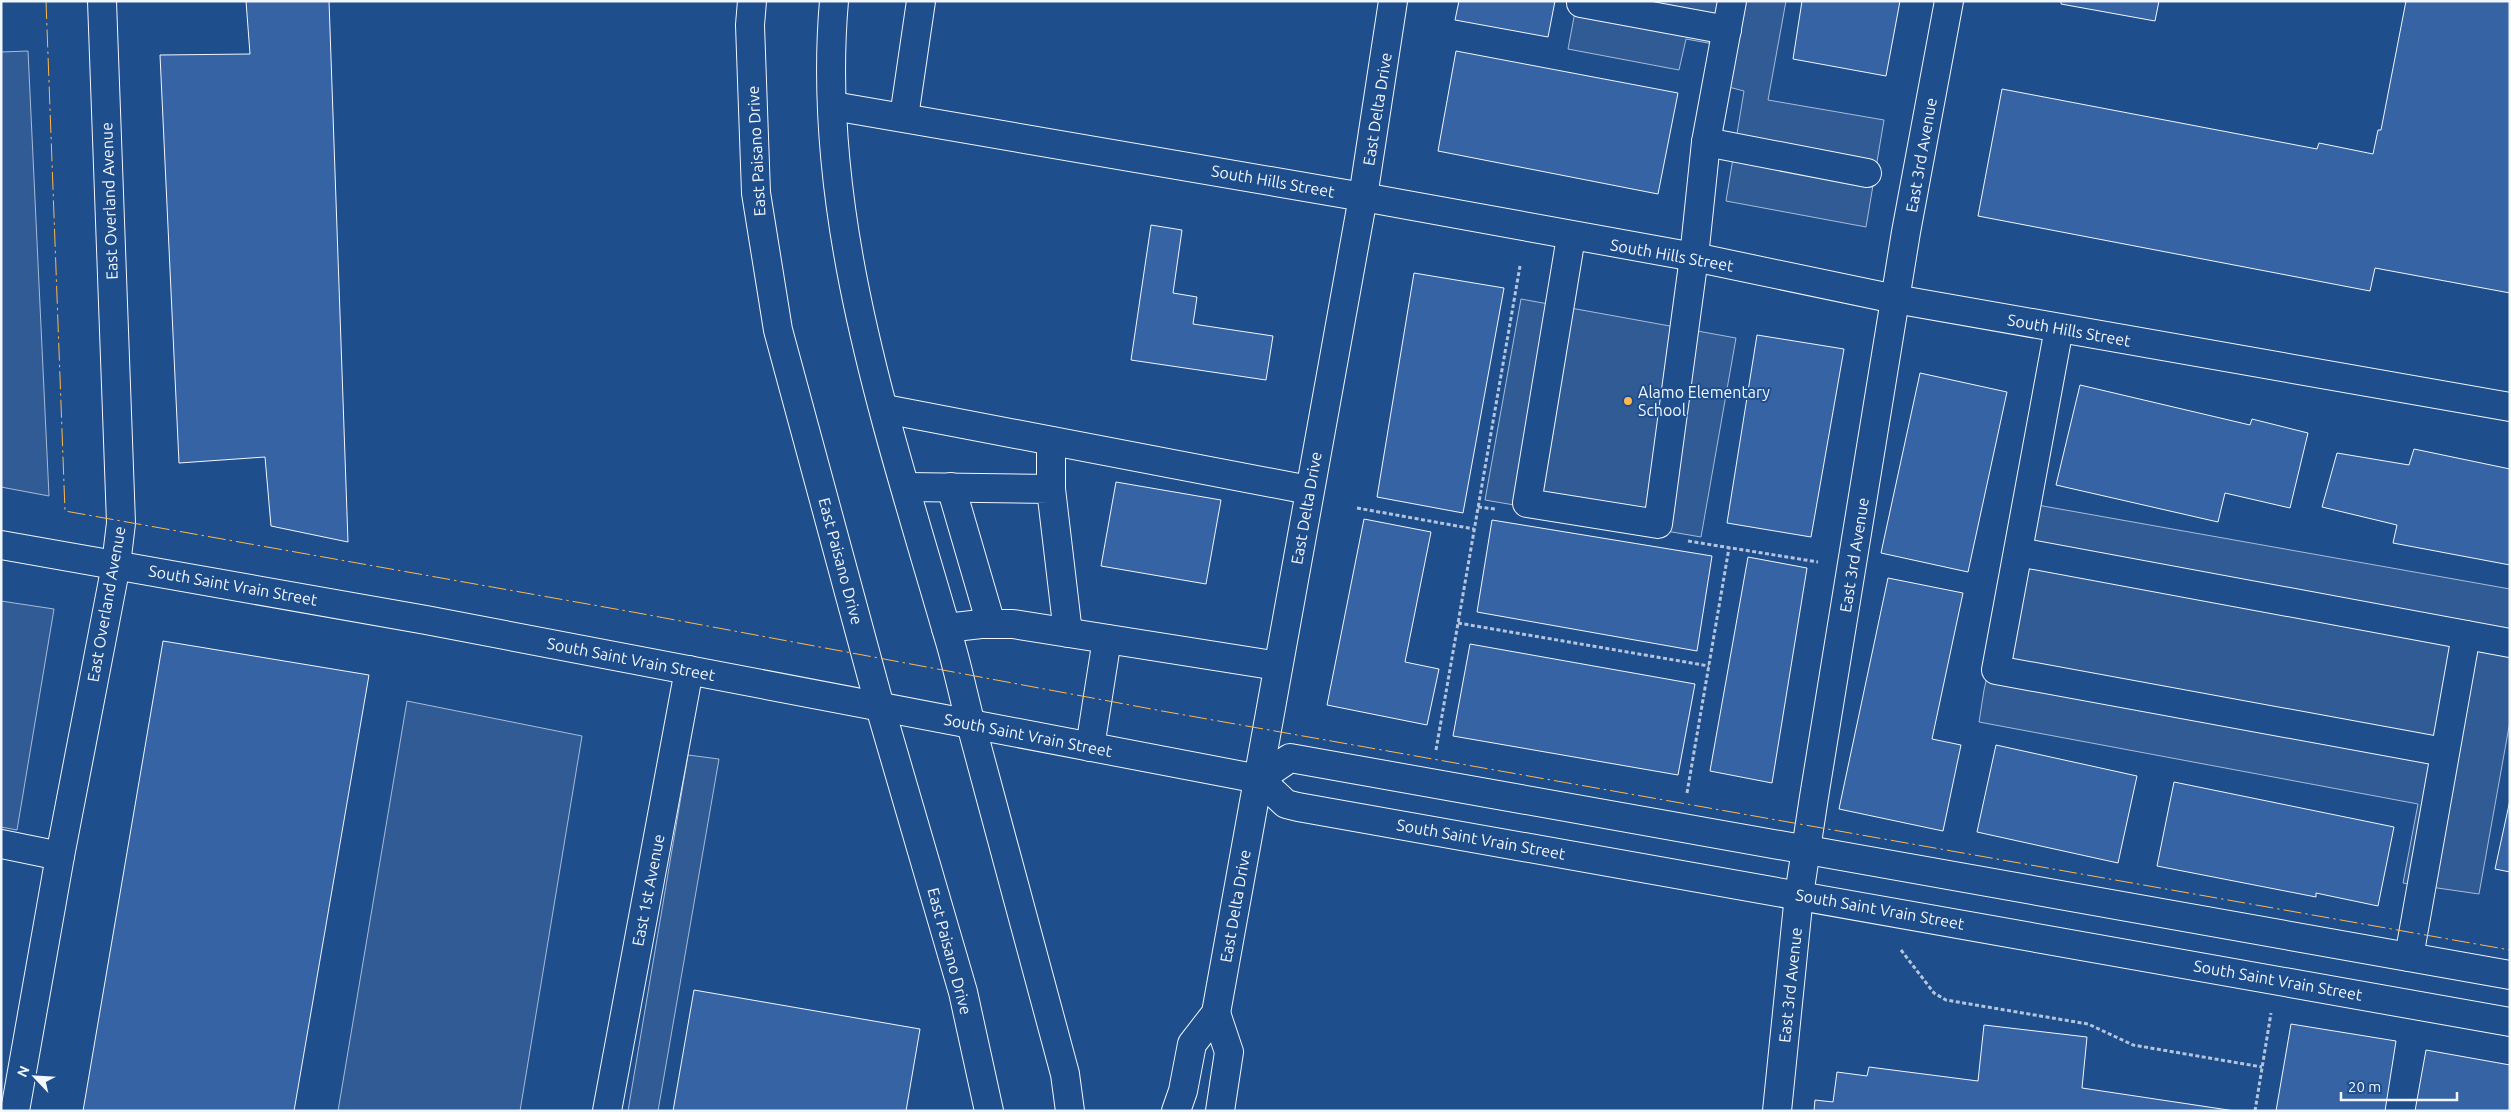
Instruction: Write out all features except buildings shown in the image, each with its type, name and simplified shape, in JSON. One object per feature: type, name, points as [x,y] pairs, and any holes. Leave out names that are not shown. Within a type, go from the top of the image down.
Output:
[{"type":"street","name":"East Overland Avenue","points":[[15,1111],[60,856],[116,564],[121,523],[102,1]]},
{"type":"street","name":"East Paisano Drive","points":[[752,1],[750,25],[756,193],[778,330],[880,707],[963,992],[989,1111]]},
{"type":"street","points":[[834,1],[833,106],[835,155],[844,237],[864,335],[946,628],[1065,1074],[1070,1111]]},
{"type":"street","points":[[904,117],[921,1]]},
{"type":"street","name":"East Delta Drive","points":[[1176,1111],[1183,1091],[1192,1044],[1216,1013],[1363,197],[1393,1]]},
{"type":"street","points":[[1571,236],[1528,503],[1658,524],[1694,258],[1706,142],[1732,1]]},
{"type":"street","name":"East 3rd Avenue","points":[[1777,1111],[1806,849],[1896,299],[1949,1]]},
{"type":"street","points":[[1580,3],[1727,30]]},
{"type":"street","name":"South Hills Street","points":[[833,106],[1363,197],[1694,258],[1896,299],[2510,407]]},
{"type":"street","points":[[1706,142],[1867,173]]},
{"type":"street","points":[[2059,328],[1996,670],[2444,752]]},
{"type":"street","points":[[885,409],[1309,490]]},
{"type":"street","points":[[1051,441],[1051,489],[1068,633]]},
{"type":"street","points":[[907,487],[1051,489]]},
{"type":"street","points":[[951,487],[991,624]]},
{"type":"street","name":"South Saint Vrain Street","points":[[1,545],[390,613],[1259,779],[1286,804],[2510,1022]]},
{"type":"street","points":[[2018,552],[2510,643]]},
{"type":"street","points":[[946,628],[1013,624],[1278,666]]},
{"type":"street","points":[[2408,957],[2466,635]]},
{"type":"street","points":[[1090,747],[1107,639]]},
{"type":"street","name":"East 1st Avenue","points":[[607,1111],[689,670]]},
{"type":"street","points":[[1259,779],[1290,758],[2510,975]]},
{"type":"street","points":[[1,844],[60,856]]},
{"type":"street","name":"East Delta Drive","points":[[1216,1013],[1229,1052],[1220,1111]]},
{"type":"path","points":[[1436,750],[1520,266]]},
{"type":"path","points":[[1357,508],[1474,528]]},
{"type":"path","points":[[1688,793],[1729,548]]},
{"type":"path","points":[[1458,623],[1709,666]]},
{"type":"path","points":[[1899,947],[1934,993],[1946,1000],[2088,1024],[2133,1045],[2262,1067]]},
{"type":"path","points":[[2255,1111],[2271,1012]]},
{"type":"shaded area","points":[[1577,1],[1786,1],[1768,100],[1884,120],[1866,227],[1726,201],[1744,91],[1713,83],[1719,45],[1686,39],[1679,70],[1568,49]]},
{"type":"shaded area","points":[[28,51],[49,496],[1,487],[1,52]]},
{"type":"shaded area","points":[[1521,299],[1736,338],[1701,537],[1485,500]]},
{"type":"shaded area","points":[[2026,503],[2510,589],[2510,721],[2479,894],[2403,883],[2418,804],[1979,722],[1984,690]]},
{"type":"shaded area","points":[[1,601],[54,609],[17,830],[1,827]]},
{"type":"shaded area","points":[[407,701],[582,736],[520,1111],[338,1111]]},
{"type":"shaded area","points":[[688,755],[719,759],[658,1111],[628,1111]]},
{"type":"power","points":[[46,1],[65,511],[638,613],[1162,711],[2510,950]]},
{"type":"place","name":"Alamo Elementary School","points":[[1628,401]]}]
